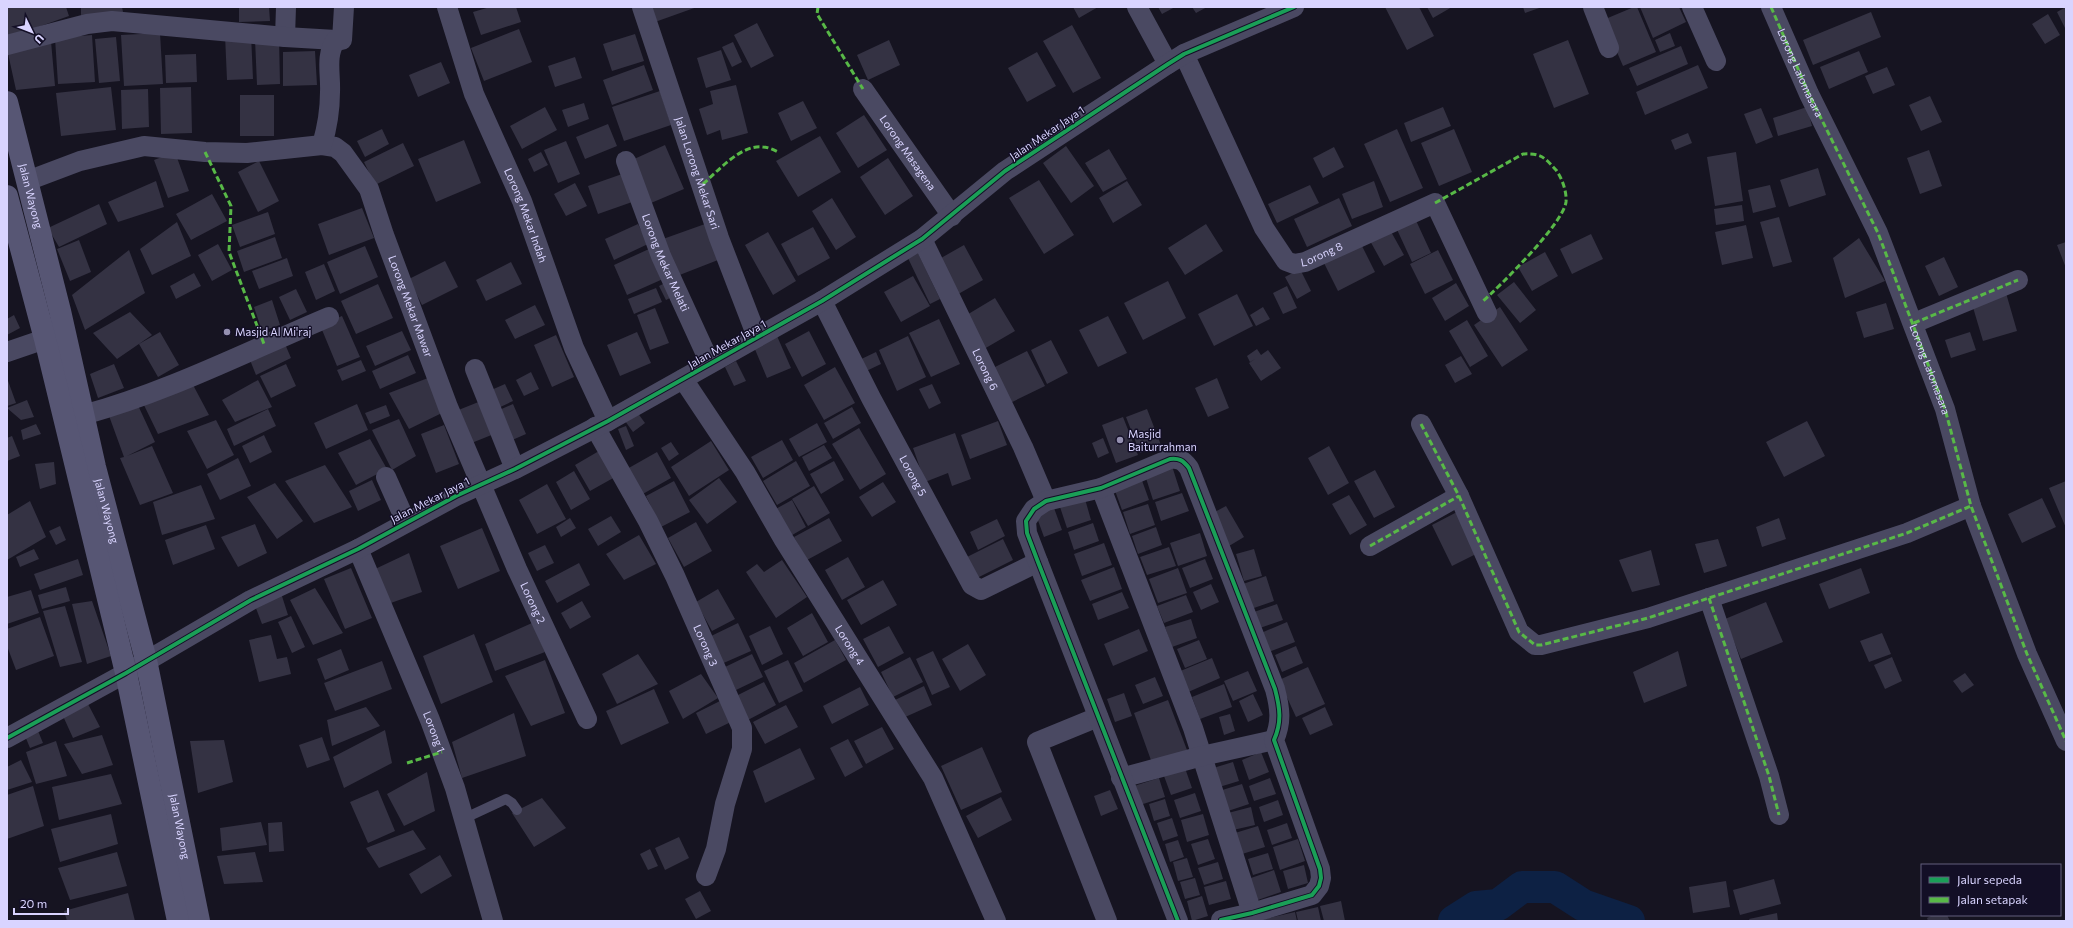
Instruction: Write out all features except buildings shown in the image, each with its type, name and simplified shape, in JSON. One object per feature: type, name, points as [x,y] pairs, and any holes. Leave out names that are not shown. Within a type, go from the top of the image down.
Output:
[{"type":"street","points":[[285,37],[286,7]]},
{"type":"street","points":[[7,45],[87,24],[112,21],[285,37],[342,40],[344,7]]},
{"type":"street","name":"Lorong Mekar Indah","points":[[447,7],[474,94],[522,200],[602,424]]},
{"type":"street","name":"Jalan Lorong Mekar Sari","points":[[642,7],[720,238],[757,337]]},
{"type":"street","points":[[1137,7],[1168,64]]},
{"type":"street","name":"Jalan Mekar Jaya 1","points":[[7,738],[126,673],[251,600],[358,549],[406,522],[515,469],[602,424],[822,301],[922,240],[1005,171],[1184,54],[1294,7]]},
{"type":"street","points":[[1593,7],[1609,48]]},
{"type":"street","points":[[1692,7],[1716,61]]},
{"type":"street","name":"Lorong Lalomasara","points":[[1771,7],[1809,94],[1878,233],[1914,323],[1945,409],[1971,506],[2027,654],[2066,741]]},
{"type":"street","points":[[27,181],[80,161],[144,146],[205,152],[247,153],[322,145],[326,132],[330,93],[330,54],[336,40]]},
{"type":"street","name":"Lorong 8","points":[[1184,54],[1264,228],[1286,261],[1294,264],[1304,262],[1435,203],[1487,313]]},
{"type":"street","name":"Lorong Masagena","points":[[863,90],[952,216]]},
{"type":"street","name":"Jalan Wayong","points":[[7,102],[60,311],[83,415],[146,660],[199,921]]},
{"type":"street","name":"Lorong Mekar Mawar","points":[[322,145],[336,147],[343,153],[369,189],[384,235],[448,406],[480,485]]},
{"type":"street","name":"Lorong Mekar Melati","points":[[626,161],[661,256],[710,363]]},
{"type":"street","name":"Jalan Wayong","points":[[7,196],[45,340],[126,673],[178,921]]},
{"type":"street","name":"Lorong 6","points":[[922,240],[1023,447],[1046,501]]},
{"type":"street","points":[[1914,323],[2018,280]]},
{"type":"street","name":"Lorong 5","points":[[822,301],[871,398],[972,585],[981,590],[1038,562]]},
{"type":"street","points":[[83,415],[110,408],[168,387],[329,317]]},
{"type":"street","points":[[7,352],[45,340]]},
{"type":"street","points":[[475,368],[515,469]]},
{"type":"street","name":"Lorong 4","points":[[683,379],[745,472],[784,540],[933,778],[996,921]]},
{"type":"street","name":"Lorong 3","points":[[602,424],[675,576],[742,728],[742,749],[725,804],[716,849],[706,876]]},
{"type":"street","points":[[1421,424],[1459,496],[1520,632],[1535,644],[1541,645],[1640,620],[1709,598],[1907,533],[1971,506]]},
{"type":"street","points":[[1178,921],[1038,562],[1027,533],[1026,521],[1034,509],[1046,501],[1100,488],[1170,459],[1178,458],[1184,461],[1189,468],[1275,690],[1280,709],[1280,727],[1274,740],[1320,869],[1321,878],[1319,886],[1312,895],[1252,913],[1221,920]]},
{"type":"street","points":[[386,477],[406,522]]},
{"type":"street","name":"Lorong 2","points":[[480,485],[587,719]]},
{"type":"street","points":[[1100,488],[1193,728],[1252,913]]},
{"type":"street","points":[[1370,546],[1459,496]]},
{"type":"street","name":"Lorong 1","points":[[358,549],[430,720],[455,788],[493,921]]},
{"type":"street","points":[[1709,598],[1769,776],[1779,815]]},
{"type":"street","points":[[1098,717],[1037,742],[1107,921]]},
{"type":"street","points":[[1121,778],[1202,756],[1274,740]]},
{"type":"lane","points":[[463,819],[506,799],[512,803],[517,810]]},
{"type":"waterway","points":[[1454,921],[1476,907],[1498,905],[1522,887],[1555,887],[1583,905],[1629,921]]},
{"type":"marked path","points":[[818,7],[817,14],[863,89]]},
{"type":"marked path","points":[[1771,7],[1809,94],[1878,233],[1945,409],[1971,506],[2027,654],[2066,741]]},
{"type":"marked path","points":[[703,184],[730,160],[746,150],[755,147],[765,147],[778,152]]},
{"type":"marked path","points":[[205,152],[231,206],[229,252],[264,344]]},
{"type":"marked path","points":[[1435,203],[1523,154],[1534,154],[1542,157],[1556,170],[1564,185],[1566,202],[1554,225],[1530,254],[1482,302]]},
{"type":"marked path","points":[[1914,323],[2018,280]]},
{"type":"marked path","points":[[1421,424],[1459,496],[1519,632],[1535,645],[1541,645],[1648,618],[1907,533],[1971,506]]},
{"type":"marked path","points":[[1370,546],[1459,496]]},
{"type":"marked path","points":[[1709,598],[1769,776],[1779,815]]},
{"type":"marked path","points":[[407,763],[442,752]]},
{"type":"cycle path","points":[[7,738],[126,673],[251,600],[358,549],[456,496],[515,469],[608,421],[822,301],[922,239],[1005,171],[1184,54],[1294,7]]},
{"type":"cycle path","points":[[1178,921],[1038,562],[1027,533],[1026,521],[1034,509],[1046,501],[1101,488],[1170,459],[1181,460],[1189,468],[1275,689],[1278,702],[1279,721],[1274,740],[1320,869],[1321,878],[1319,886],[1312,895],[1252,913],[1221,920]]},
{"type":"place","name":"Masjid Al Mi'raj","points":[[227,332]]},
{"type":"place","name":"Masjid Baiturrahman","points":[[1120,440]]}]
